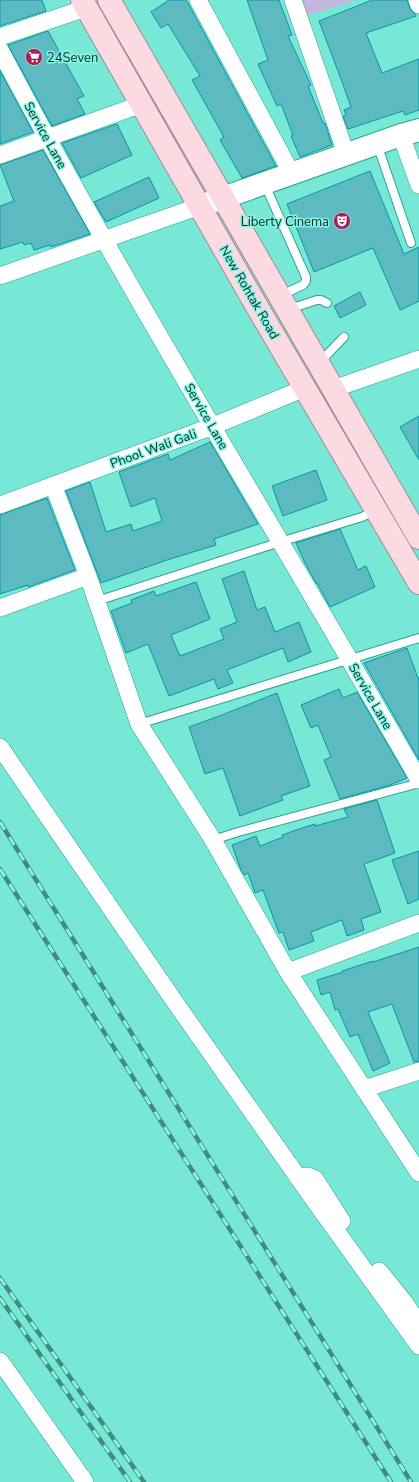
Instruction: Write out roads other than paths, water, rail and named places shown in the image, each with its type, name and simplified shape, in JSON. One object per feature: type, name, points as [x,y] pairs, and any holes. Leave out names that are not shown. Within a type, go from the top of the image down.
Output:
[{"type":"main road","name":"New Rohtak Road","points":[[109,0],[282,303],[419,538]]},
{"type":"main road","name":"New Rohtak Road","points":[[84,4],[419,583]]},
{"type":"street","points":[[198,0],[292,174]]},
{"type":"street","points":[[293,0],[346,154]]},
{"type":"street","points":[[417,0],[419,5]]},
{"type":"street","points":[[0,37],[84,4]]},
{"type":"street","name":"Service Lane","points":[[0,50],[47,138],[105,240],[280,542],[350,659],[419,781]]},
{"type":"street","points":[[0,155],[142,104]]},
{"type":"street","points":[[0,276],[346,154],[410,133],[419,185]]},
{"type":"street","points":[[333,389],[419,359]]},
{"type":"street","name":"Phool Wali Gali","points":[[0,504],[213,426],[305,388]]},
{"type":"street","points":[[53,485],[88,576],[139,724],[213,840],[288,972],[419,1173]]},
{"type":"street","points":[[0,608],[88,576]]},
{"type":"street","points":[[0,747],[297,1177],[419,1346]]},
{"type":"street","points":[[288,972],[419,922]]},
{"type":"street","points":[[364,1089],[419,1071]]},
{"type":"street","points":[[297,1177],[308,1176],[315,1179],[361,1250],[405,1303],[419,1324]]},
{"type":"street","points":[[0,1361],[85,1482]]},
{"type":"lane","points":[[377,144],[411,244]]},
{"type":"lane","points":[[264,183],[306,277],[306,281],[303,285],[282,303]]},
{"type":"lane","points":[[282,303],[317,300],[327,303]]},
{"type":"lane","points":[[318,364],[344,337]]},
{"type":"lane","points":[[97,602],[280,542],[362,517],[377,510]]},
{"type":"lane","points":[[139,724],[419,638]]},
{"type":"lane","points":[[213,840],[419,781]]},
{"type":"railway","points":[[0,822],[411,1482]]},
{"type":"railway","points":[[0,869],[391,1482]]},
{"type":"railway","points":[[0,1278],[144,1482]]},
{"type":"railway","points":[[0,1298],[130,1482]]},
{"type":"place","name":"24Seven","points":[[34,57]]},
{"type":"place","name":"Liberty Cinema","points":[[342,221]]}]
